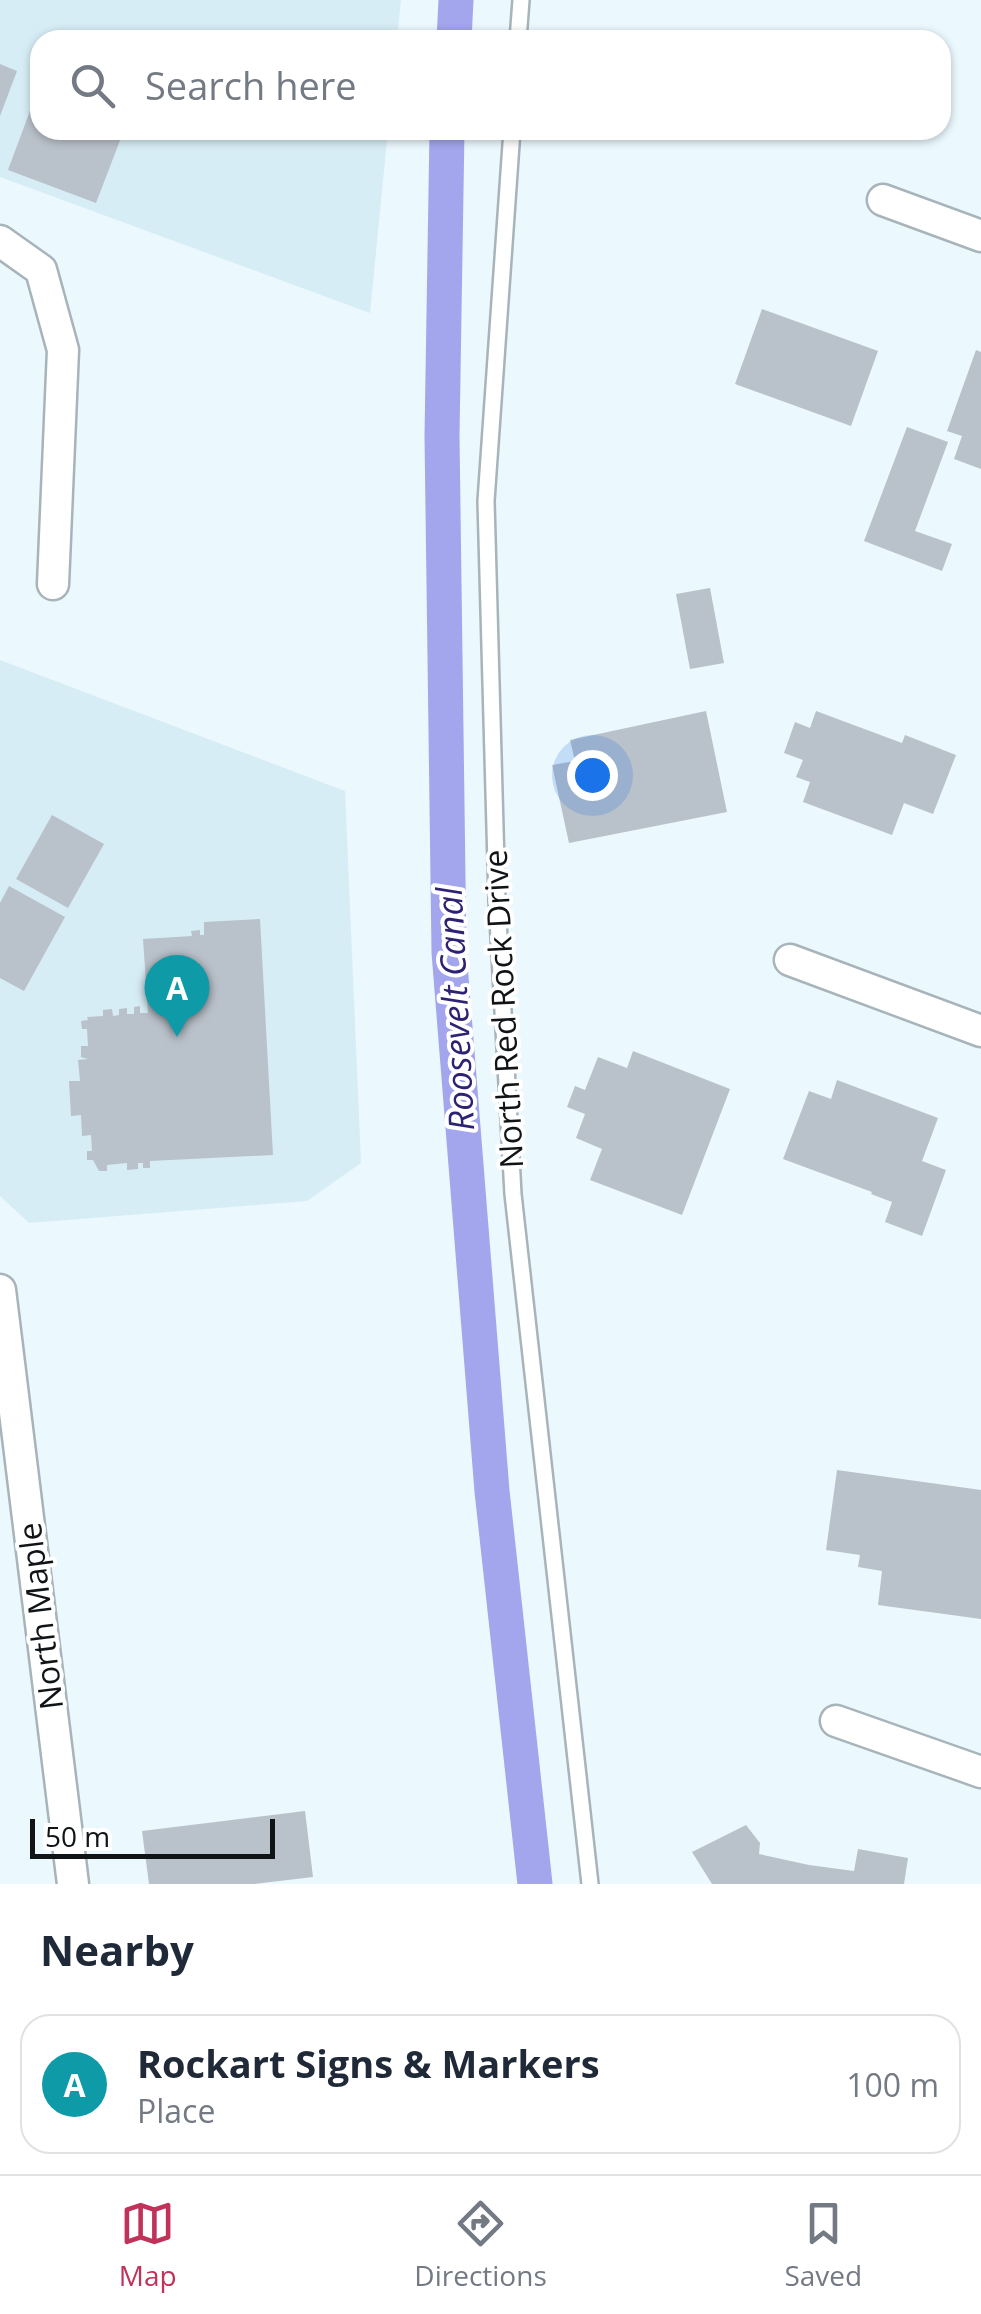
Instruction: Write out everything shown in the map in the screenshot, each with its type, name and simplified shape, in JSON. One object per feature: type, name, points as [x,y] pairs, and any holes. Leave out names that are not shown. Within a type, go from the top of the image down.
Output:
[{"type":"street","points":[[883,200],[981,236]]},
{"type":"street","points":[[0,241],[41,270],[63,350],[53,584]]},
{"type":"street","points":[[790,960],[981,1031]]},
{"type":"street","name":"North Maple","points":[[0,1290],[72,1884]]},
{"type":"street","points":[[836,1720],[981,1772]]},
{"type":"lane","points":[[519,30],[521,0]]},
{"type":"lane","name":"North Red Rock Drive","points":[[511,140],[486,501],[496,901],[513,1194],[590,1884]]},
{"type":"shaded area","points":[[0,0],[401,0],[398,30],[30,30],[30,140],[387,140],[370,313],[0,177]]},
{"type":"shaded area","points":[[0,660],[345,791],[361,1163],[307,1201],[29,1223],[0,1196]]},
{"type":"building","points":[[0,64],[17,71],[0,116]]},
{"type":"building","points":[[30,111],[30,140],[120,140],[96,203],[8,170]]},
{"type":"building","points":[[762,309],[878,351],[851,426],[735,384]]},
{"type":"building","points":[[976,350],[981,352],[981,469],[954,459],[962,436],[947,431]]},
{"type":"building","points":[[907,427],[948,442],[915,531],[952,544],[942,571],[864,541]]},
{"type":"building","points":[[710,588],[724,663],[690,669],[676,594]]},
{"type":"building","points":[[706,711],[727,812],[569,843],[552,765],[575,761],[570,740]]},
{"type":"building","points":[[816,711],[902,743],[905,735],[956,755],[933,814],[904,803],[892,835],[803,802],[810,782],[796,777],[803,760],[784,753],[795,722],[810,728]]},
{"type":"building","points":[[52,815],[104,844],[68,908],[16,879]]},
{"type":"building","points":[[9,886],[65,917],[24,991],[0,978],[0,903]]},
{"type":"building","points":[[260,919],[273,1155],[150,1161],[150,1168],[138,1163],[138,1169],[127,1170],[127,1163],[107,1165],[107,1171],[99,1171],[93,1160],[87,1160],[87,1151],[92,1151],[91,1135],[82,1136],[81,1115],[71,1116],[69,1081],[80,1081],[78,1060],[88,1059],[81,1057],[81,1046],[88,1046],[87,1029],[82,1029],[81,1021],[103,1016],[103,1010],[112,1009],[113,1016],[119,1015],[119,1009],[127,1008],[127,1014],[134,1014],[134,1007],[140,1006],[140,1013],[148,1013],[143,939],[192,936],[191,931],[200,930],[200,935],[204,935],[204,922]]},
{"type":"building","points":[[633,1051],[730,1089],[682,1215],[590,1180],[602,1149],[576,1138],[585,1114],[567,1107],[575,1086],[585,1090],[598,1057],[627,1068]]},
{"type":"building","points":[[837,1080],[938,1118],[922,1161],[946,1170],[922,1236],[885,1222],[892,1202],[783,1159],[809,1091],[831,1099]]},
{"type":"building","points":[[837,1470],[981,1490],[981,1619],[878,1605],[882,1571],[858,1567],[860,1555],[826,1550]]},
{"type":"building","points":[[305,1811],[313,1877],[254,1884],[149,1884],[142,1831]]},
{"type":"building","points":[[746,1825],[760,1843],[759,1854],[809,1865],[854,1871],[858,1849],[908,1858],[904,1884],[712,1884],[692,1852]]},
{"type":"waterway","name":"Roosevelt Canal","points":[[454,30],[456,0]]},
{"type":"waterway","name":"Roosevelt Canal","points":[[447,140],[442,436],[449,952],[492,1491],[535,1884]]},
{"type":"place","name":"Rockart Signs & Markers","points":[[177,1037]]}]
